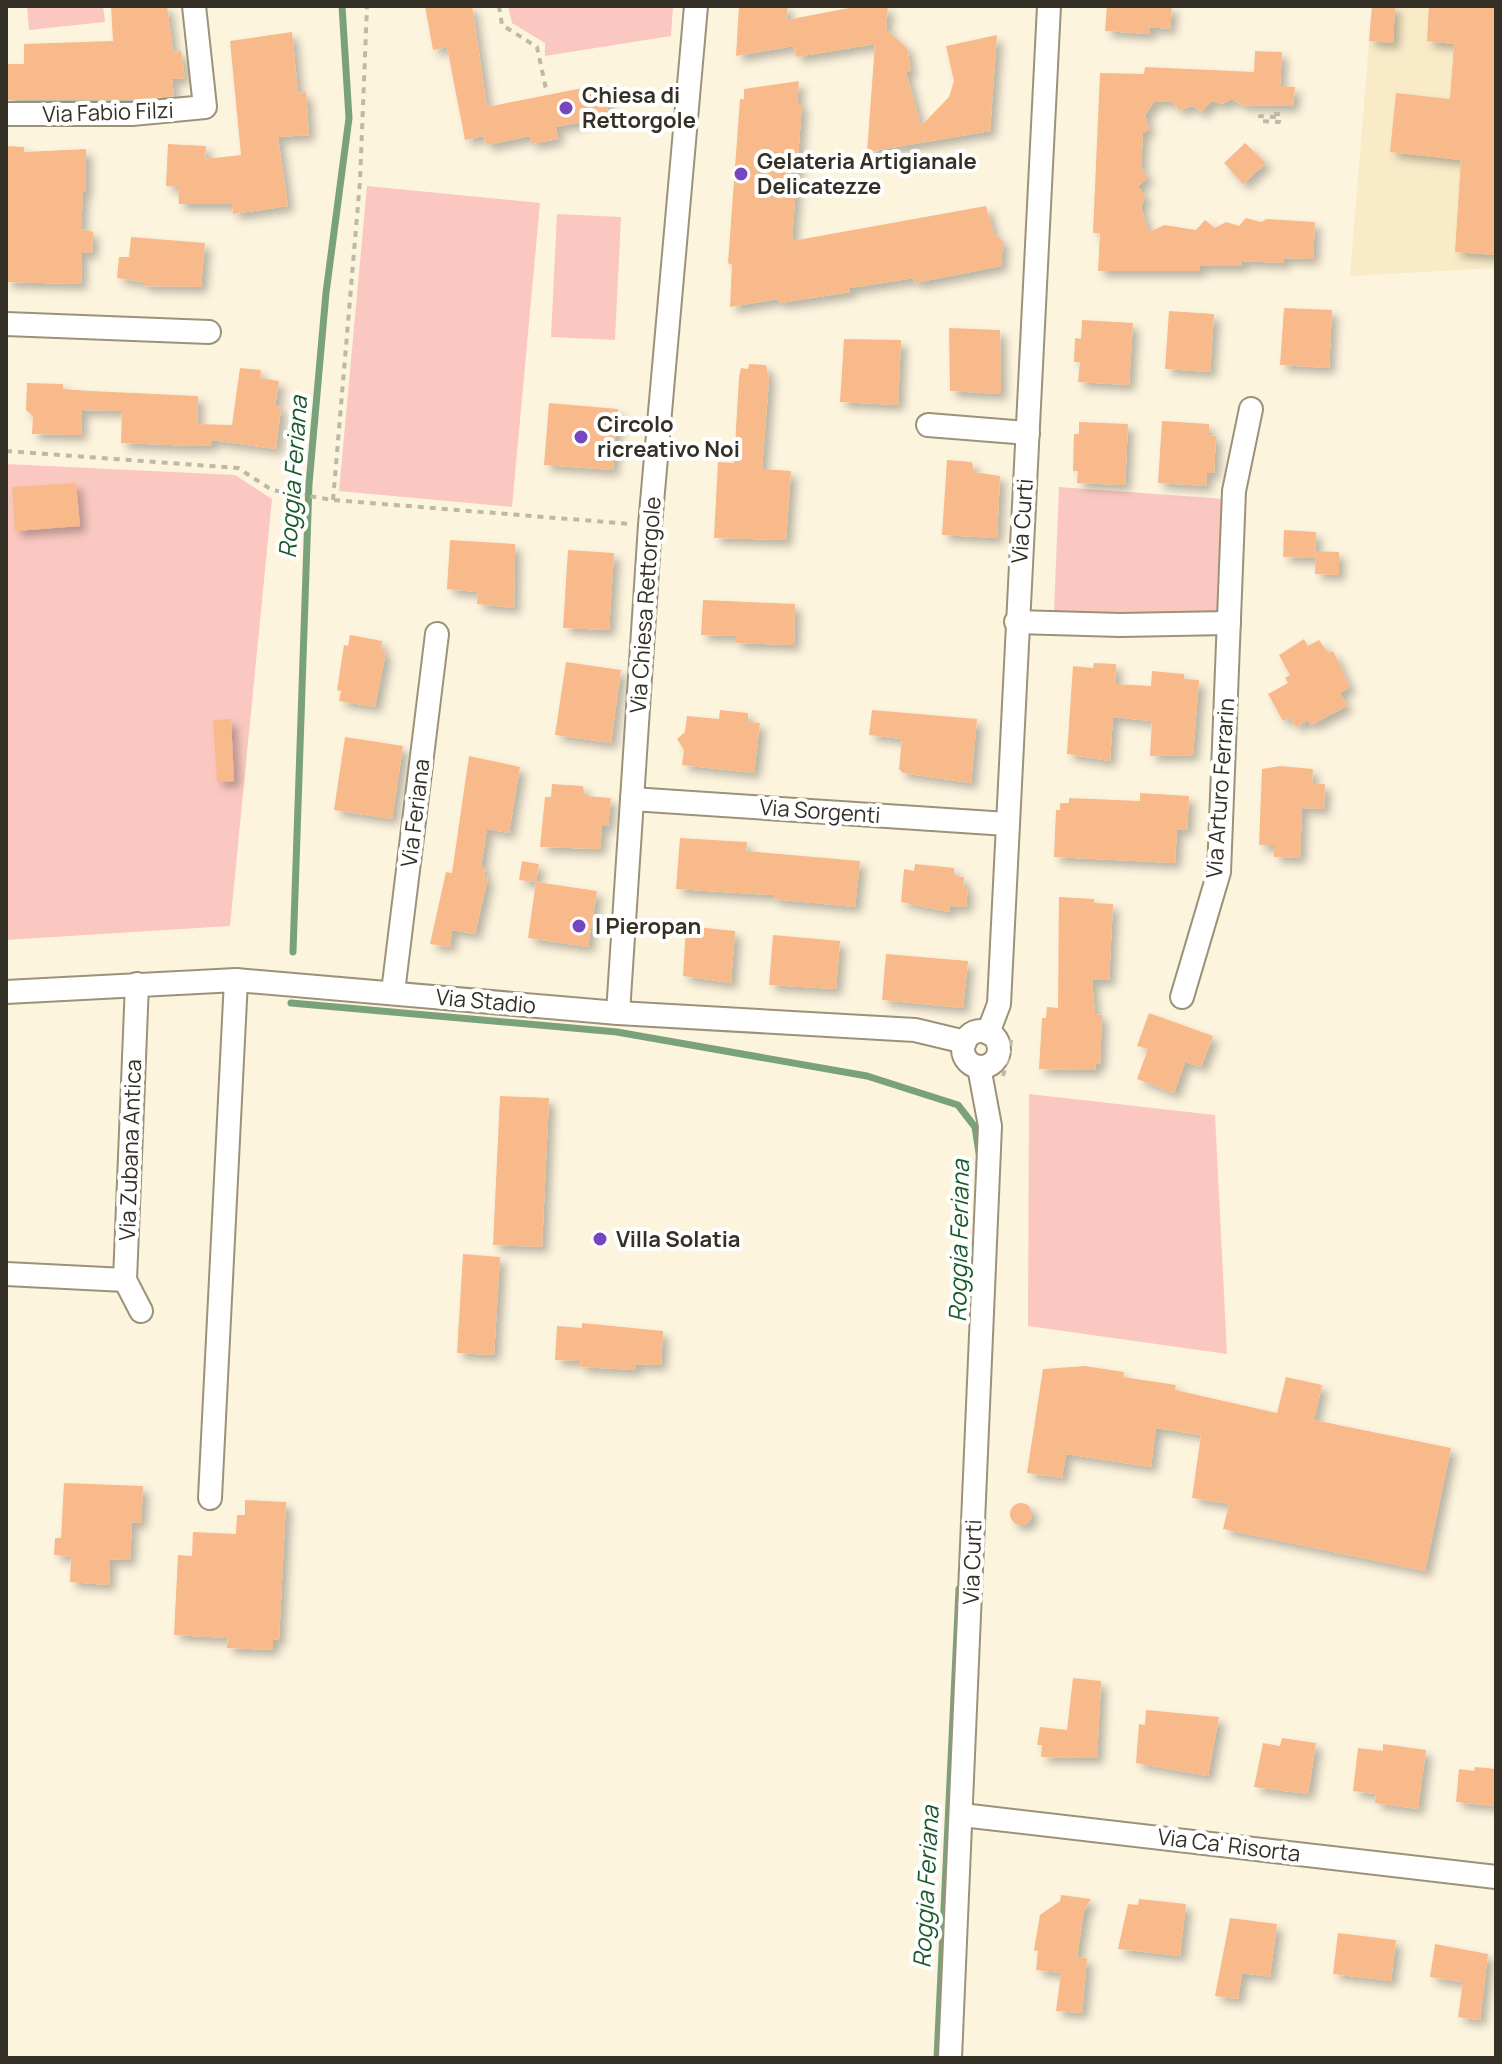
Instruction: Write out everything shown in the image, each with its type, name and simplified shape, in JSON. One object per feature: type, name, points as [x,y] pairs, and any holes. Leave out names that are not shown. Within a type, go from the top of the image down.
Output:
[{"type":"street","name":"Via Fabio Filzi","points":[[6,114],[132,114],[205,107],[194,6]]},
{"type":"street","name":"Via Chiesa Rettorgole","points":[[618,1013],[650,525],[696,6]]},
{"type":"street","name":"Via Curti","points":[[979,1067],[990,1064],[997,1056],[998,1045],[988,1033],[999,1004],[1049,6]]},
{"type":"street","points":[[6,324],[209,332]]},
{"type":"street","name":"Via Arturo Ferrarin","points":[[1182,997],[1219,872],[1234,491],[1251,409]]},
{"type":"street","points":[[928,425],[1028,433]]},
{"type":"street","points":[[1016,622],[1120,625],[1229,623]]},
{"type":"street","name":"Via Feriana","points":[[393,992],[437,634]]},
{"type":"street","name":"Via Sorgenti","points":[[632,799],[1007,824]]},
{"type":"street","points":[[210,1498],[236,980]]},
{"type":"street","name":"Via Stadio","points":[[6,992],[236,980],[618,1013],[915,1030],[965,1042]]},
{"type":"street","name":"Via Zubana Antica","points":[[137,984],[125,1280],[141,1311]]},
{"type":"street","points":[[965,1042],[977,1032],[988,1033]]},
{"type":"street","name":"Via Curti","points":[[950,2058],[990,1126],[979,1067],[966,1058],[965,1042]]},
{"type":"street","points":[[6,1274],[125,1280]]},
{"type":"street","name":"Via Ca' Risorta","points":[[962,1815],[1496,1877]]},
{"type":"path","points":[[333,500],[360,181],[367,6]]},
{"type":"path","points":[[499,6],[502,25],[537,47],[546,89]]},
{"type":"path","points":[[1280,114],[1279,122],[1260,121],[1260,116],[1280,114]]},
{"type":"path","points":[[6,451],[238,468],[272,490],[333,500],[650,525]]},
{"type":"shaded area","points":[[27,6],[103,6],[105,22],[29,30]]},
{"type":"shaded area","points":[[508,6],[673,6],[671,36],[545,56],[545,43],[512,23]]},
{"type":"shaded area","points":[[1372,6],[1496,6],[1496,268],[1350,276]]},
{"type":"shaded area","points":[[367,186],[540,203],[512,507],[339,491]]},
{"type":"shaded area","points":[[557,214],[621,217],[615,340],[551,337]]},
{"type":"shaded area","points":[[6,464],[235,475],[272,499],[230,926],[6,940]]},
{"type":"shaded area","points":[[1059,487],[1239,500],[1225,620],[1054,611]]},
{"type":"shaded area","points":[[1029,1094],[1215,1115],[1227,1354],[1028,1326]]},
{"type":"building","points":[[111,6],[167,6],[173,52],[181,51],[185,78],[172,79],[174,96],[131,100],[6,100],[6,64],[24,64],[24,44],[113,41]]},
{"type":"building","points":[[425,6],[472,6],[487,107],[603,84],[609,116],[556,127],[558,139],[531,144],[530,136],[487,145],[483,136],[465,140],[447,47],[433,50]]},
{"type":"building","points":[[739,6],[788,6],[786,20],[860,6],[888,6],[886,29],[907,48],[911,72],[906,72],[921,126],[949,97],[954,81],[946,46],[997,35],[990,131],[867,152],[875,44],[796,57],[794,46],[736,56]]},
{"type":"building","points":[[1107,6],[1172,6],[1170,29],[1150,27],[1150,34],[1105,31]]},
{"type":"building","points":[[1372,6],[1395,6],[1393,43],[1369,41]]},
{"type":"building","points":[[1429,6],[1496,6],[1496,255],[1455,252],[1461,160],[1390,152],[1396,93],[1450,99],[1454,44],[1427,41]]},
{"type":"building","points":[[292,32],[298,93],[306,92],[309,135],[278,137],[288,206],[233,214],[232,204],[179,204],[178,187],[166,186],[168,144],[206,146],[205,159],[241,155],[230,41]]},
{"type":"building","points":[[1255,51],[1282,52],[1280,86],[1295,87],[1293,106],[1242,105],[1232,99],[1222,104],[1212,101],[1201,112],[1193,106],[1179,110],[1172,102],[1155,101],[1145,115],[1149,129],[1143,133],[1141,168],[1148,177],[1138,187],[1145,196],[1141,208],[1149,232],[1164,225],[1196,230],[1205,220],[1215,228],[1226,222],[1239,226],[1246,218],[1261,222],[1267,219],[1315,222],[1313,259],[1284,258],[1284,263],[1242,261],[1242,266],[1200,266],[1200,271],[1098,271],[1100,233],[1093,233],[1100,73],[1144,74],[1145,67],[1254,72]]},
{"type":"building","points":[[799,81],[797,103],[802,103],[792,241],[986,206],[994,234],[1003,241],[1001,266],[915,283],[914,278],[850,288],[850,292],[730,307],[732,265],[728,263],[740,99],[744,99],[744,89]]},
{"type":"building","points":[[1245,143],[1266,163],[1243,184],[1224,163]]},
{"type":"building","points":[[6,146],[24,147],[24,152],[86,149],[86,192],[83,192],[81,229],[93,232],[92,253],[82,252],[81,284],[6,282]]},
{"type":"building","points":[[131,237],[205,243],[201,287],[143,286],[143,282],[117,278],[119,257],[129,257]]},
{"type":"building","points":[[1284,308],[1332,310],[1329,368],[1280,365]]},
{"type":"building","points":[[1169,311],[1214,314],[1210,372],[1165,369]]},
{"type":"building","points":[[1082,320],[1133,323],[1129,385],[1078,382],[1080,362],[1074,362],[1075,338],[1081,339]]},
{"type":"building","points":[[949,328],[1000,330],[1001,394],[950,391]]},
{"type":"building","points":[[844,339],[901,340],[898,405],[840,402]]},
{"type":"building","points":[[749,364],[766,365],[769,379],[762,469],[791,471],[786,540],[714,538],[718,462],[734,463],[739,377],[741,368],[748,369]]},
{"type":"building","points":[[240,368],[261,370],[260,378],[279,381],[275,406],[281,407],[276,449],[212,440],[211,445],[196,446],[121,443],[122,411],[82,410],[81,435],[32,434],[33,416],[26,410],[27,383],[63,384],[63,389],[198,396],[197,424],[232,425]]},
{"type":"building","name":"Circolo ricreativo Noi","points":[[549,403],[618,409],[613,470],[544,465]]},
{"type":"building","points":[[1162,421],[1209,424],[1209,435],[1216,436],[1214,473],[1207,473],[1206,486],[1158,483]]},
{"type":"building","points":[[1079,422],[1128,424],[1125,485],[1077,483],[1078,471],[1073,471],[1074,434],[1079,434]]},
{"type":"building","points":[[947,460],[972,462],[974,472],[1000,476],[997,538],[942,535]]},
{"type":"building","points":[[76,483],[80,526],[15,531],[12,487]]},
{"type":"building","points":[[1284,530],[1316,532],[1315,558],[1283,557]]},
{"type":"building","points":[[450,540],[515,544],[514,608],[477,604],[478,592],[447,589]]},
{"type":"building","points":[[568,550],[614,553],[609,630],[563,628]]},
{"type":"building","points":[[1316,551],[1339,552],[1339,575],[1315,574]]},
{"type":"building","points":[[703,600],[795,604],[794,645],[736,643],[736,636],[701,635]]},
{"type":"building","points":[[350,635],[382,641],[381,651],[386,652],[375,707],[339,701],[341,691],[337,690],[344,645],[348,646]]},
{"type":"building","points":[[1304,639],[1308,646],[1319,640],[1328,653],[1333,651],[1350,687],[1340,693],[1347,706],[1311,725],[1308,720],[1296,727],[1290,717],[1283,721],[1268,694],[1288,683],[1285,678],[1290,675],[1279,655]]},
{"type":"building","points":[[566,662],[621,670],[611,743],[555,735]]},
{"type":"building","points":[[1094,663],[1116,664],[1115,684],[1151,686],[1152,671],[1184,674],[1184,679],[1199,680],[1193,755],[1150,756],[1152,721],[1113,717],[1110,761],[1067,754],[1073,666],[1093,668]]},
{"type":"building","points":[[720,710],[748,713],[748,722],[760,723],[754,773],[682,765],[684,750],[677,739],[685,732],[687,716],[719,719]]},
{"type":"building","points":[[872,710],[977,719],[971,783],[903,773],[899,769],[902,739],[869,735]]},
{"type":"building","points":[[231,719],[234,781],[217,782],[213,720]]},
{"type":"building","points":[[345,737],[403,746],[392,819],[334,810]]},
{"type":"building","points":[[469,756],[520,767],[509,833],[487,829],[481,867],[486,867],[484,877],[488,878],[475,934],[452,930],[450,947],[430,944],[446,872],[452,873]]},
{"type":"building","points":[[1280,766],[1313,769],[1312,784],[1325,784],[1324,809],[1302,808],[1300,858],[1274,857],[1274,846],[1259,845],[1262,769]]},
{"type":"building","points":[[552,784],[583,786],[585,796],[611,798],[608,826],[602,826],[600,849],[540,847],[545,797],[551,797]]},
{"type":"building","points":[[1140,793],[1189,796],[1187,830],[1177,829],[1175,863],[1054,857],[1056,810],[1060,810],[1060,803],[1069,803],[1069,798],[1140,801]]},
{"type":"building","points":[[680,838],[747,842],[746,851],[860,861],[855,907],[773,899],[773,895],[676,889]]},
{"type":"building","points":[[522,861],[539,864],[536,882],[519,880]]},
{"type":"building","points":[[915,864],[954,868],[954,876],[964,877],[963,887],[968,887],[966,907],[950,906],[949,912],[901,902],[904,869],[914,871]]},
{"type":"building","points":[[536,882],[597,891],[588,947],[528,938]]},
{"type":"building","points":[[1059,897],[1094,899],[1094,903],[1113,904],[1109,980],[1092,980],[1095,1014],[1102,1015],[1100,1064],[1096,1063],[1095,1070],[1039,1069],[1042,1018],[1046,1018],[1047,1007],[1058,1008]]},
{"type":"building","points":[[686,926],[735,931],[731,983],[683,976]]},
{"type":"building","points":[[773,935],[840,941],[836,989],[769,985]]},
{"type":"building","points":[[886,954],[968,961],[963,1008],[882,1000]]},
{"type":"building","points":[[1149,1013],[1213,1036],[1201,1067],[1185,1062],[1174,1093],[1137,1079],[1148,1049],[1137,1046]]},
{"type":"building","points":[[500,1096],[549,1098],[542,1247],[493,1245]]},
{"type":"building","points":[[463,1254],[500,1257],[494,1355],[457,1353]]},
{"type":"building","points":[[582,1323],[663,1331],[661,1365],[636,1364],[636,1370],[580,1367],[581,1361],[555,1360],[557,1326],[582,1328]]},
{"type":"building","points":[[1085,1366],[1124,1372],[1123,1377],[1176,1385],[1175,1390],[1277,1413],[1286,1377],[1322,1385],[1314,1420],[1451,1448],[1425,1571],[1223,1529],[1229,1504],[1192,1498],[1201,1435],[1156,1428],[1151,1467],[1066,1454],[1062,1478],[1027,1473],[1043,1369]]},
{"type":"building","points":[[64,1483],[143,1486],[141,1523],[132,1522],[130,1560],[110,1559],[109,1585],[70,1582],[71,1557],[54,1555],[55,1538],[61,1538]]},
{"type":"building","points":[[245,1500],[286,1502],[279,1640],[273,1639],[273,1650],[227,1648],[228,1638],[174,1635],[178,1555],[192,1556],[193,1532],[236,1534],[237,1515],[245,1515]]},
{"type":"building","points":[[1021,1503],[1029,1506],[1032,1514],[1029,1522],[1021,1525],[1013,1522],[1010,1514],[1013,1506]]},
{"type":"building","points":[[1073,1678],[1101,1681],[1097,1758],[1041,1757],[1042,1745],[1037,1745],[1040,1727],[1067,1730]]},
{"type":"building","points":[[1146,1710],[1219,1717],[1208,1776],[1136,1763],[1139,1724],[1145,1725]]},
{"type":"building","points":[[1282,1738],[1316,1743],[1308,1794],[1254,1787],[1263,1743],[1280,1746]]},
{"type":"building","points":[[1383,1744],[1426,1750],[1418,1809],[1375,1803],[1376,1794],[1353,1791],[1358,1748],[1383,1751]]},
{"type":"building","points":[[1475,1767],[1496,1769],[1496,1806],[1456,1802],[1459,1769],[1474,1771]]},
{"type":"building","points":[[1061,1895],[1091,1899],[1084,1911],[1077,1957],[1087,1958],[1082,2013],[1056,2011],[1061,1973],[1036,1970],[1038,1951],[1034,1950],[1040,1915],[1060,1901]]},
{"type":"building","points":[[1139,1899],[1186,1904],[1180,1956],[1118,1949],[1128,1904],[1138,1905]]},
{"type":"building","points":[[1230,1918],[1277,1924],[1270,1977],[1242,1973],[1238,1999],[1215,1996]]},
{"type":"building","points":[[1338,1933],[1396,1940],[1391,1981],[1333,1974]]},
{"type":"building","points":[[1435,1944],[1488,1954],[1480,2020],[1458,2017],[1463,1982],[1430,1977]]},
{"type":"waterway","name":"Roggia Feriana","points":[[293,952],[309,484],[326,293],[349,118],[342,6]]},
{"type":"waterway","name":"Roggia Feriana","points":[[291,1003],[617,1032],[867,1076],[958,1105],[975,1127],[979,1153]]},
{"type":"waterway","name":"Roggia Feriana","points":[[937,2058],[959,1589]]},
{"type":"place","name":"Chiesa di Rettorgole","points":[[566,108]]},
{"type":"place","name":"Gelateria Artigianale Delicatezze","points":[[741,174]]},
{"type":"place","name":"Circolo ricreativo Noi","points":[[581,437]]},
{"type":"place","name":"I Pieropan","points":[[579,926]]},
{"type":"place","name":"Villa Solatia","points":[[600,1239]]}]
